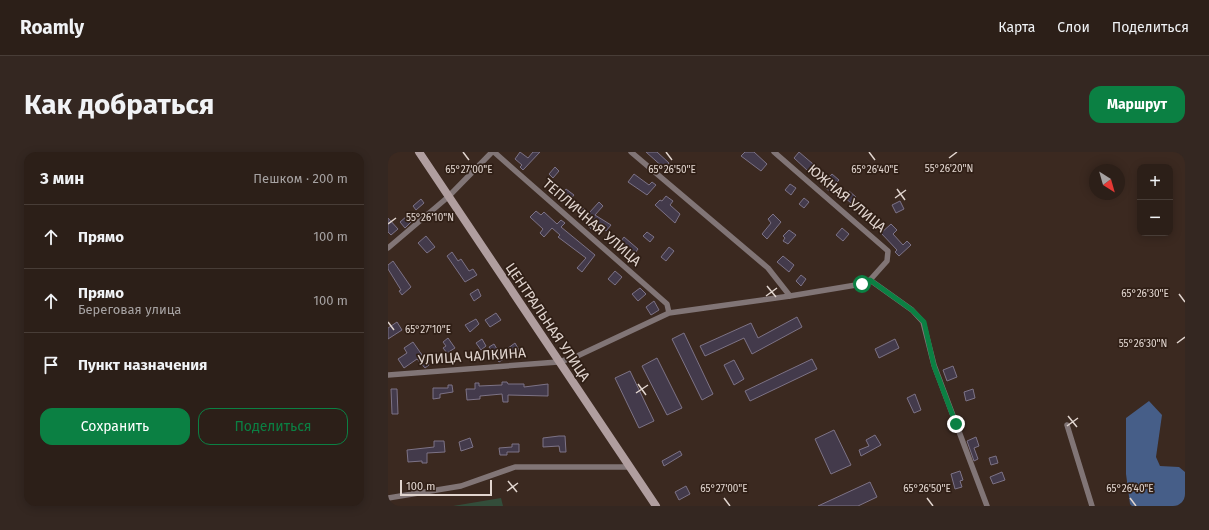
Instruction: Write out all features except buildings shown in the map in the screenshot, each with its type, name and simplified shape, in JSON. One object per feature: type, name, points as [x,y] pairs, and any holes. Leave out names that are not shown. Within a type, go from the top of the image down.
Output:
[{"type":"street","name":"ЦЕНТРАЛЬНАЯ УЛИЦА","points":[[419,152],[628,467],[656,506]]},
{"type":"street","points":[[388,248],[448,197],[493,152]]},
{"type":"street","name":"ТЕПЛИЧНАЯ УЛИЦА","points":[[493,152],[667,304],[669,313]]},
{"type":"street","points":[[631,152],[768,268],[790,296]]},
{"type":"street","name":"ЮЖНАЯ УЛИЦА","points":[[774,152],[886,247],[889,255],[888,261],[870,280]]},
{"type":"street","points":[[870,280],[912,310],[924,322],[934,366],[987,506]]},
{"type":"street","name":"УЛИЦА ЧАЛКИНА","points":[[388,375],[558,362],[572,358],[669,313],[790,296],[862,284],[870,280]]},
{"type":"street","points":[[1067,424],[1092,506]]},
{"type":"street","points":[[388,498],[461,486],[515,467],[628,467]]},
{"type":"green space","points":[[501,498],[503,506],[453,506]]},
{"type":"water","points":[[1149,401],[1162,415],[1156,457],[1160,466],[1179,467],[1185,472],[1185,506],[1132,506],[1130,504],[1126,474],[1126,418]]},
{"type":"route","points":[[862,284],[870,280],[890,296],[912,310],[924,322],[934,366],[956,424]]}]
